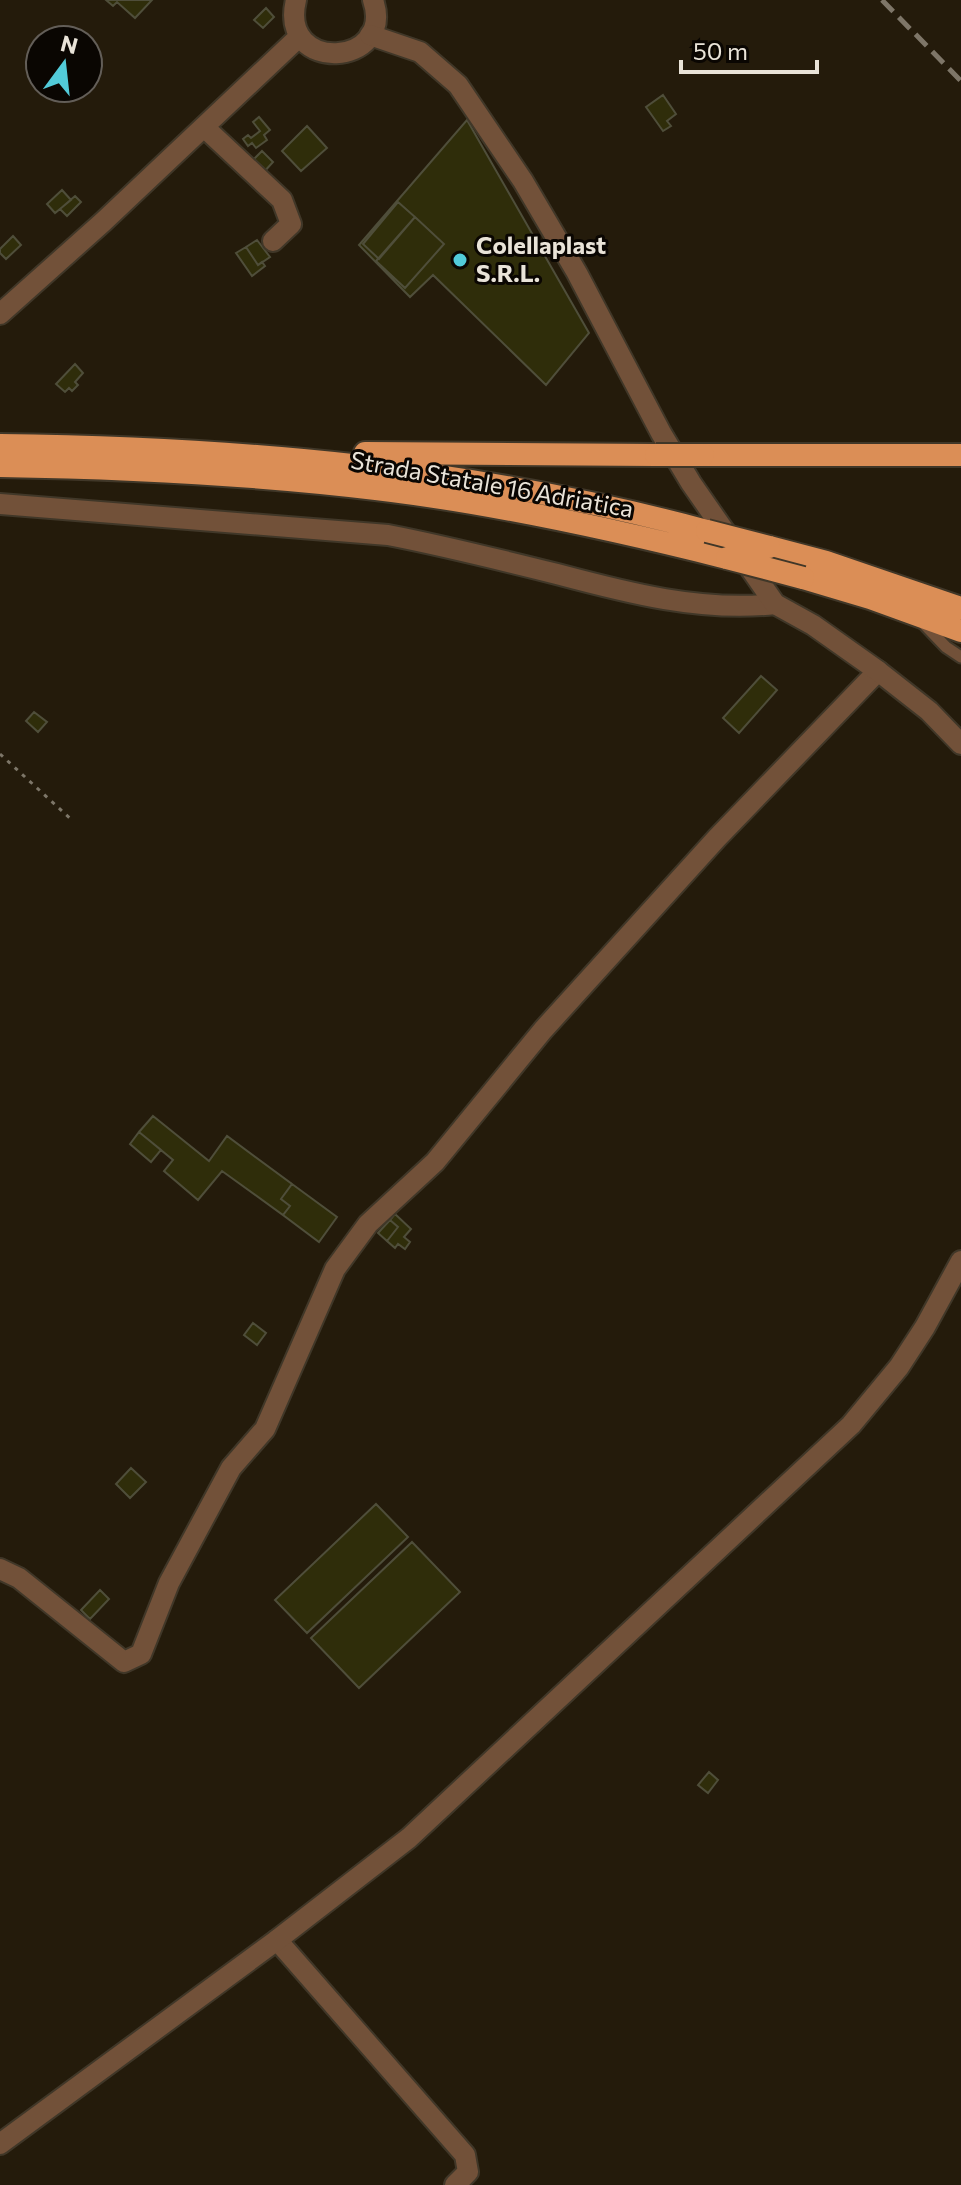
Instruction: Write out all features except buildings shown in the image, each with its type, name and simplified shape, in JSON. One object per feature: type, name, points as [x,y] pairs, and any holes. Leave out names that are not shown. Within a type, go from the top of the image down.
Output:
[{"type":"highway","points":[[257,455],[658,444],[703,455],[961,455]]},
{"type":"highway","name":"Strada Statale 16 Adriatica","points":[[0,445],[160,448],[257,455],[366,465],[502,486],[769,547],[839,566],[961,608]]},
{"type":"highway","name":"Strada Statale 16 Adriatica","points":[[0,466],[182,471],[378,489],[513,510],[651,539],[803,578],[961,631]]},
{"type":"street","points":[[296,0],[295,24],[300,36],[309,46],[335,55],[361,46],[370,35],[375,22],[373,0]]},
{"type":"street","points":[[370,35],[420,52],[458,85],[523,181],[577,273],[658,444],[700,496],[775,604],[813,625],[878,671],[929,711],[961,744]]},
{"type":"street","points":[[0,314],[103,222],[300,36]]},
{"type":"street","points":[[204,127],[282,200],[291,224],[273,241]]},
{"type":"street","points":[[0,504],[388,535],[625,592],[731,607],[775,604]]},
{"type":"street","points":[[0,1569],[19,1578],[124,1662],[141,1654],[169,1583],[231,1468],[265,1429],[335,1269],[368,1224],[435,1162],[543,1030],[707,849],[878,671]]},
{"type":"street","points":[[0,2144],[277,1940],[409,1838],[851,1425],[899,1367],[961,1261]]},
{"type":"street","points":[[277,1940],[465,2155],[468,2172],[455,2185]]},
{"type":"lane","points":[[916,615],[946,647],[961,657]]},
{"type":"path","points":[[0,754],[73,821]]},
{"type":"railway","points":[[882,0],[961,81]]},
{"type":"place","name":"Colellaplast S.R.L.","points":[[460,260]]}]
